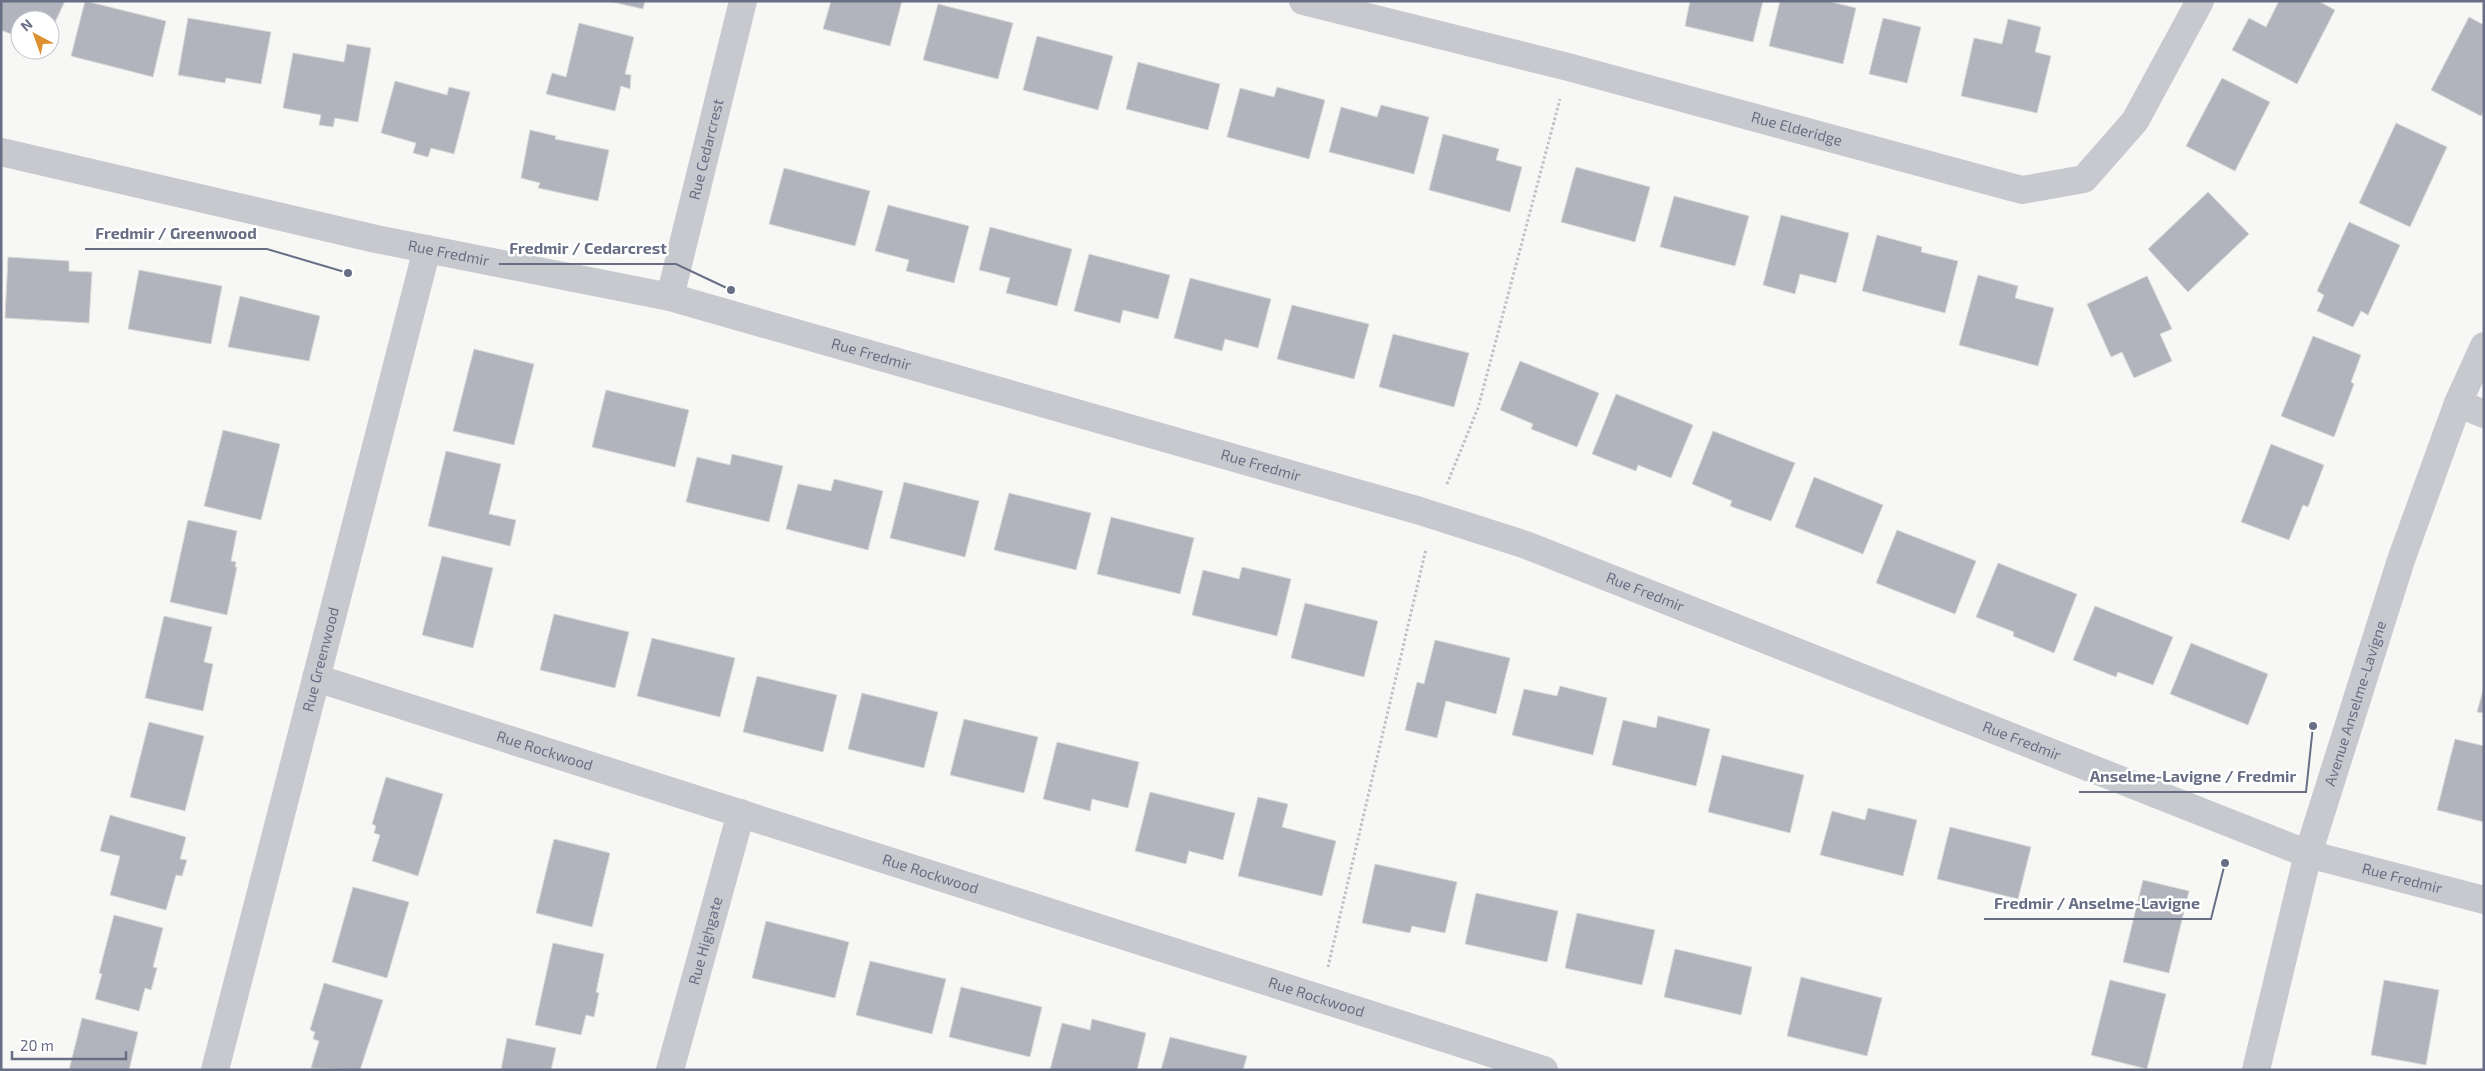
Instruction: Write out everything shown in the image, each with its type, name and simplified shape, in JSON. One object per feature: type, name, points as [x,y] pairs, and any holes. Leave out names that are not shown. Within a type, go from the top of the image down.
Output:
[{"type":"street","name":"Rue Cedarcrest","points":[[670,297],[743,1]]},
{"type":"street","name":"Rue Elderidge","points":[[1303,1],[1568,67],[2022,190],[2084,179],[2135,121],[2200,1]]},
{"type":"street","name":"Rue Fredmir","points":[[1,152],[426,249],[670,297],[1434,516],[1526,545],[2308,854],[2484,900]]},
{"type":"street","name":"Rue Greenwood","points":[[215,1070],[426,249]]},
{"type":"street","name":"Avenue Anselme-Lavigne","points":[[2256,1070],[2308,854],[2401,560],[2458,403],[2484,346]]},
{"type":"street","points":[[2458,403],[2484,414]]},
{"type":"street","name":"Rue Rockwood","points":[[316,678],[1544,1070]]},
{"type":"street","name":"Rue Highgate","points":[[670,1070],[741,813]]},
{"type":"path","points":[[1321,999],[1434,516],[1478,408],[1568,67]]},
{"type":"building","points":[[1,1],[65,1],[60,12],[60,10],[10,10],[10,34],[1,30]]},
{"type":"building","points":[[85,1],[166,21],[153,77],[71,56]]},
{"type":"building","points":[[608,1],[645,1],[643,9]]},
{"type":"building","points":[[831,1],[902,1],[890,46],[823,29]]},
{"type":"building","points":[[1690,1],[1763,1],[1753,42],[1685,26]]},
{"type":"building","points":[[1780,1],[1827,1],[1856,8],[1843,64],[1769,46]]},
{"type":"building","points":[[2279,1],[2318,1],[2335,10],[2297,84],[2232,50],[2249,18],[2266,27]]},
{"type":"building","points":[[938,4],[1013,23],[998,79],[923,60]]},
{"type":"building","points":[[2469,17],[2484,25],[2484,111],[2481,116],[2431,90]]},
{"type":"building","points":[[188,18],[271,32],[261,84],[226,78],[225,83],[178,75]]},
{"type":"building","points":[[1883,18],[1921,27],[1907,83],[1869,74]]},
{"type":"building","points":[[2008,19],[2041,27],[2035,52],[2051,56],[2037,113],[1961,96],[1974,38],[2002,44]]},
{"type":"building","points":[[579,23],[634,37],[625,74],[631,75],[630,89],[621,86],[615,111],[546,94],[552,73],[566,77]]},
{"type":"building","points":[[1037,36],[1113,56],[1098,110],[1023,90]]},
{"type":"building","points":[[347,44],[371,48],[358,122],[335,118],[333,127],[319,125],[321,115],[283,108],[293,53],[344,62]]},
{"type":"building","points":[[1138,62],[1220,84],[1208,130],[1126,109]]},
{"type":"building","points":[[2222,78],[2270,102],[2235,171],[2186,146]]},
{"type":"building","points":[[395,81],[447,95],[449,87],[470,92],[454,154],[431,148],[428,157],[413,153],[416,143],[381,133]]},
{"type":"building","points":[[1277,87],[1325,100],[1309,159],[1227,137],[1240,88],[1274,97]]},
{"type":"building","points":[[1381,105],[1429,117],[1414,174],[1329,152],[1341,107],[1377,117]]},
{"type":"building","points":[[2396,123],[2447,147],[2410,227],[2359,203]]},
{"type":"building","points":[[530,130],[556,136],[555,139],[609,150],[598,201],[538,188],[540,183],[521,178]]},
{"type":"building","points":[[1443,134],[1499,149],[1496,160],[1522,167],[1510,212],[1429,190]]},
{"type":"building","points":[[1576,167],[1650,187],[1635,242],[1561,222]]},
{"type":"building","points":[[784,168],[870,191],[855,246],[769,224]]},
{"type":"building","points":[[2208,192],[2249,234],[2188,292],[2148,249]]},
{"type":"building","points":[[1674,196],[1749,216],[1735,266],[1660,247]]},
{"type":"building","points":[[888,205],[969,226],[954,283],[906,271],[909,260],[875,251]]},
{"type":"building","points":[[1781,215],[1849,233],[1836,283],[1800,274],[1795,294],[1763,285]]},
{"type":"building","points":[[2349,222],[2400,245],[2368,315],[2361,311],[2353,327],[2317,311],[2324,295],[2317,291]]},
{"type":"building","points":[[990,227],[1072,249],[1057,306],[1006,293],[1010,278],[979,270]]},
{"type":"building","points":[[1877,235],[1922,247],[1921,252],[1958,261],[1945,313],[1862,291]]},
{"type":"building","points":[[1089,254],[1170,275],[1158,319],[1123,310],[1120,323],[1074,311]]},
{"type":"building","points":[[8,257],[69,261],[69,271],[92,272],[89,323],[5,318]]},
{"type":"building","points":[[139,270],[222,286],[211,344],[128,329]]},
{"type":"building","points":[[1978,275],[2018,286],[2015,298],[2054,308],[2038,366],[1959,345]]},
{"type":"building","points":[[2147,276],[2172,329],[2160,334],[2172,361],[2134,378],[2122,352],[2111,357],[2087,304]]},
{"type":"building","points":[[1190,278],[1271,299],[1258,348],[1225,339],[1222,351],[1174,338]]},
{"type":"building","points":[[240,296],[320,316],[309,361],[228,347]]},
{"type":"building","points":[[1292,305],[1369,324],[1354,379],[1277,359]]},
{"type":"building","points":[[1393,334],[1469,353],[1454,407],[1379,387]]},
{"type":"building","points":[[2313,336],[2361,355],[2351,382],[2354,384],[2334,437],[2281,416]]},
{"type":"building","points":[[474,349],[534,364],[514,445],[453,431]]},
{"type":"building","points":[[1520,361],[1599,393],[1577,447],[1531,429],[1533,424],[1500,410]]},
{"type":"building","points":[[606,390],[689,410],[675,467],[592,447]]},
{"type":"building","points":[[1616,394],[1693,425],[1671,478],[1638,465],[1636,471],[1592,454]]},
{"type":"building","points":[[223,430],[280,444],[261,520],[204,506]]},
{"type":"building","points":[[1713,431],[1795,463],[1771,521],[1730,506],[1732,501],[1692,484]]},
{"type":"building","points":[[2271,444],[2324,465],[2308,507],[2303,505],[2289,540],[2241,522]]},
{"type":"building","points":[[446,451],[501,464],[489,514],[516,520],[510,546],[428,526]]},
{"type":"building","points":[[732,454],[783,466],[769,522],[686,502],[697,457],[730,465]]},
{"type":"building","points":[[1814,477],[1883,505],[1863,554],[1795,527]]},
{"type":"building","points":[[834,479],[883,491],[868,550],[786,529],[798,484],[831,491]]},
{"type":"building","points":[[904,482],[979,501],[965,557],[890,538]]},
{"type":"building","points":[[1009,493],[1091,513],[1076,570],[994,550]]},
{"type":"building","points":[[1111,517],[1194,538],[1180,594],[1097,574]]},
{"type":"building","points":[[188,520],[237,531],[231,561],[236,562],[235,567],[237,567],[227,615],[170,602]]},
{"type":"building","points":[[1897,530],[1976,561],[1955,614],[1876,583]]},
{"type":"building","points":[[442,556],[493,568],[473,648],[422,635]]},
{"type":"building","points":[[1998,563],[2077,594],[2054,653],[2013,636],[2014,632],[1976,617]]},
{"type":"building","points":[[1242,567],[1291,579],[1277,636],[1192,615],[1203,570],[1239,579]]},
{"type":"building","points":[[1305,603],[1378,621],[1364,677],[1291,658]]},
{"type":"building","points":[[2095,606],[2173,637],[2153,685],[2118,672],[2116,677],[2073,660]]},
{"type":"building","points":[[554,614],[629,632],[615,688],[540,670]]},
{"type":"building","points":[[164,616],[212,627],[204,662],[213,664],[203,711],[145,698]]},
{"type":"building","points":[[652,638],[735,658],[720,717],[637,696]]},
{"type":"building","points":[[1435,640],[1510,658],[1496,714],[1446,701],[1437,738],[1405,730],[1417,682],[1424,684]]},
{"type":"building","points":[[2191,643],[2268,674],[2248,725],[2170,694]]},
{"type":"building","points":[[757,676],[837,695],[823,752],[743,732]]},
{"type":"building","points":[[1560,686],[1607,698],[1593,755],[1512,735],[1524,689],[1557,696]]},
{"type":"building","points":[[2484,687],[2484,713],[2477,712]]},
{"type":"building","points":[[862,693],[938,712],[924,768],[848,749]]},
{"type":"building","points":[[1658,716],[1710,729],[1696,786],[1612,765],[1623,720],[1656,728]]},
{"type":"building","points":[[964,719],[1038,737],[1024,793],[950,775]]},
{"type":"building","points":[[149,722],[204,736],[185,811],[130,797]]},
{"type":"building","points":[[2455,739],[2484,746],[2484,822],[2437,810]]},
{"type":"building","points":[[1057,742],[1139,762],[1128,808],[1092,799],[1090,811],[1043,799]]},
{"type":"building","points":[[1722,755],[1804,775],[1790,833],[1708,812]]},
{"type":"building","points":[[386,777],[443,794],[418,876],[372,861],[380,835],[374,833],[376,826],[372,824]]},
{"type":"building","points":[[1150,792],[1235,813],[1223,860],[1189,851],[1186,864],[1135,851]]},
{"type":"building","points":[[1258,797],[1288,804],[1282,827],[1336,841],[1322,896],[1238,876]]},
{"type":"building","points":[[1868,808],[1917,820],[1903,876],[1820,855],[1832,811],[1865,820]]},
{"type":"building","points":[[110,815],[186,837],[180,859],[187,860],[182,876],[176,875],[166,910],[110,895],[120,856],[100,851]]},
{"type":"building","points":[[1950,827],[2031,847],[2018,899],[1937,879]]},
{"type":"building","points":[[554,839],[610,853],[592,927],[536,913]]},
{"type":"building","points":[[1375,864],[1457,882],[1445,933],[1412,926],[1410,933],[1362,923]]},
{"type":"building","points":[[2143,880],[2189,891],[2169,973],[2123,962]]},
{"type":"building","points":[[353,887],[409,902],[387,978],[332,962]]},
{"type":"building","points":[[1476,893],[1558,911],[1547,962],[1465,944]]},
{"type":"building","points":[[1577,913],[1655,930],[1642,985],[1565,968]]},
{"type":"building","points":[[114,915],[163,928],[153,967],[157,968],[151,990],[145,988],[139,1011],[95,999],[102,974],[99,973]]},
{"type":"building","points":[[766,921],[849,942],[835,998],[752,978]]},
{"type":"building","points":[[553,943],[604,954],[596,992],[599,993],[594,1017],[586,1015],[581,1035],[535,1025]]},
{"type":"building","points":[[1675,949],[1752,967],[1741,1015],[1664,997]]},
{"type":"building","points":[[870,961],[946,979],[932,1034],[856,1015]]},
{"type":"building","points":[[1801,977],[1882,998],[1867,1056],[1787,1036]]},
{"type":"building","points":[[2110,980],[2166,994],[2147,1069],[2091,1055]]},
{"type":"building","points":[[2384,980],[2439,990],[2426,1065],[2371,1055]]},
{"type":"building","points":[[324,983],[383,1000],[360,1070],[311,1068],[319,1041],[313,1039],[315,1032],[310,1030]]},
{"type":"building","points":[[961,987],[1042,1007],[1030,1057],[949,1037]]},
{"type":"building","points":[[82,1018],[138,1032],[129,1070],[69,1070]]},
{"type":"building","points":[[1092,1019],[1146,1033],[1137,1070],[1050,1070],[1062,1023],[1090,1030]]},
{"type":"building","points":[[1170,1037],[1247,1056],[1243,1070],[1161,1070]]},
{"type":"building","points":[[507,1038],[556,1048],[551,1070],[501,1070]]},
{"type":"place","name":"Fredmir / Greenwood","points":[[348,273]]},
{"type":"place","name":"Fredmir / Cedarcrest","points":[[731,290]]},
{"type":"place","name":"Anselme-Lavigne / Fredmir","points":[[2313,726]]},
{"type":"place","name":"Fredmir / Anselme-Lavigne","points":[[2225,863]]}]
